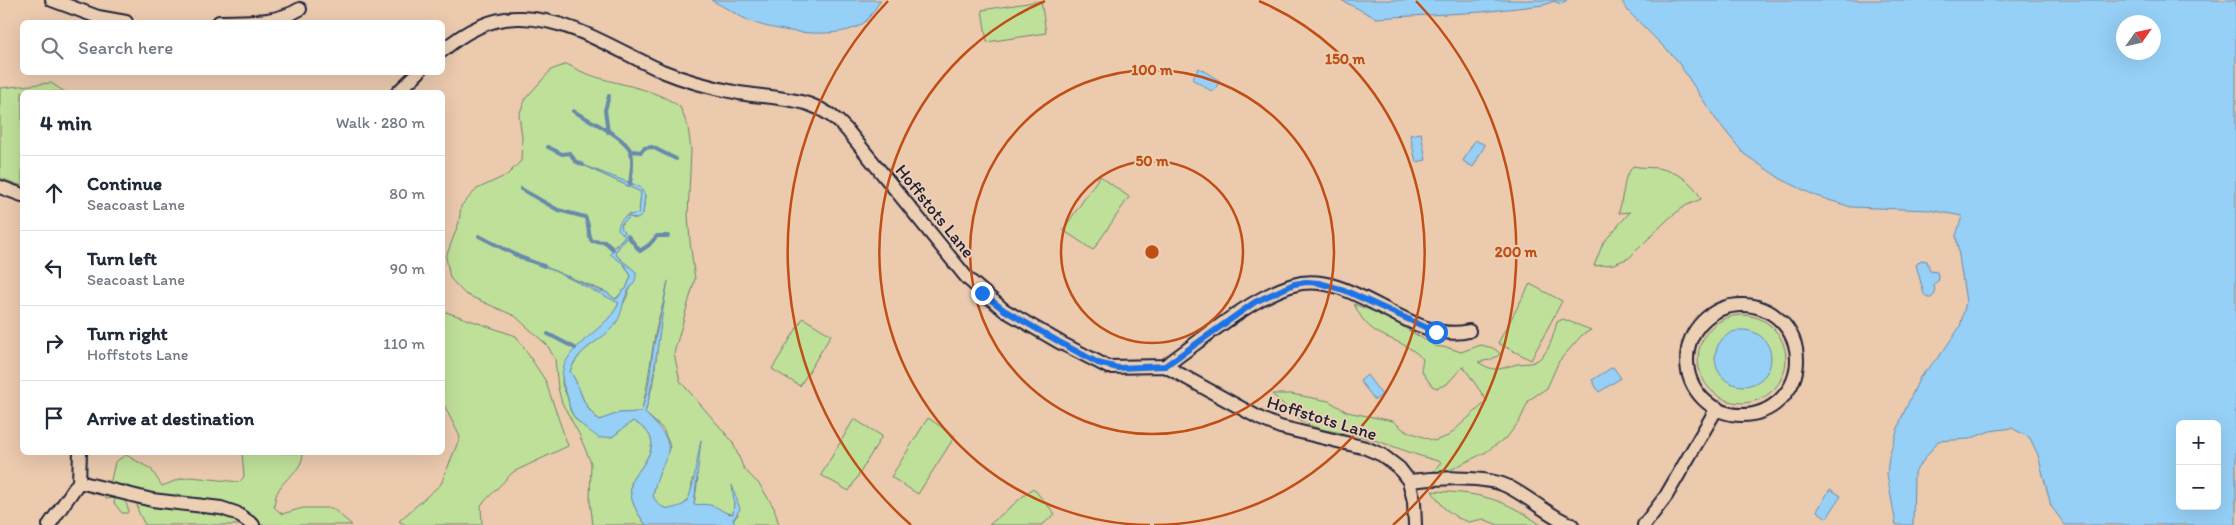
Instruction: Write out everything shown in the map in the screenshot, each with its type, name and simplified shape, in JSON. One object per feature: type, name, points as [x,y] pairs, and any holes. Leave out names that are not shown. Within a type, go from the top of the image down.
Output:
[{"type":"street","points":[[52,0],[98,17],[115,20]]},
{"type":"street","points":[[250,20],[286,17],[300,9]]},
{"type":"street","name":"Hoffstots Lane","points":[[445,49],[475,28],[489,22],[521,18],[539,20],[569,27],[683,79],[737,92],[805,102],[825,110],[835,117],[968,278],[1004,310],[1061,343],[1108,367],[1165,366],[1253,415],[1280,427],[1366,448],[1382,454],[1409,481]]},
{"type":"street","points":[[400,90],[416,75]]},
{"type":"street","points":[[0,187],[20,194]]},
{"type":"street","points":[[1165,366],[1255,302],[1294,284],[1307,282],[1319,283],[1344,290],[1436,332],[1457,334],[1469,332]]},
{"type":"street","points":[[1740,304],[1758,307],[1774,315],[1787,328],[1795,344],[1797,362],[1793,380],[1784,396],[1770,408],[1752,414],[1734,414],[1717,408],[1702,398],[1692,383],[1687,365],[1688,347],[1695,331],[1707,317],[1722,308],[1740,304]]},
{"type":"street","points":[[1644,525],[1666,496],[1717,408]]},
{"type":"street","points":[[49,525],[79,482],[80,455]]},
{"type":"street","points":[[1415,525],[1414,501],[1409,481],[1430,479],[1472,480],[1502,484],[1572,525]]},
{"type":"street","points":[[79,482],[152,500],[221,508],[236,513],[253,525]]},
{"type":"green space","points":[[1041,1],[1046,33],[987,42],[982,10]]},
{"type":"green space","points":[[567,64],[595,76],[653,93],[680,107],[688,127],[691,150],[688,215],[695,279],[674,353],[680,381],[732,441],[744,469],[760,485],[774,508],[779,525],[737,525],[733,520],[738,515],[734,502],[733,514],[707,505],[694,505],[698,478],[692,479],[689,497],[680,506],[662,508],[655,500],[653,496],[656,481],[670,446],[663,429],[645,413],[653,383],[663,304],[656,330],[641,412],[619,413],[600,420],[585,403],[570,371],[581,354],[608,329],[627,295],[636,272],[618,257],[631,276],[626,289],[615,299],[606,292],[567,276],[619,303],[613,314],[576,348],[564,369],[562,382],[574,418],[584,426],[595,432],[612,437],[633,421],[641,426],[650,436],[652,441],[649,453],[633,478],[631,487],[632,499],[646,525],[593,525],[590,500],[591,463],[579,434],[562,403],[558,388],[555,359],[547,345],[515,316],[465,294],[450,278],[446,257],[459,222],[461,206],[477,189],[507,175],[521,161],[522,137],[519,115],[526,98],[551,70]],"holes":[[[595,171],[636,185],[645,195],[643,214],[636,219],[630,217],[622,223],[621,228],[628,236],[615,252],[618,257],[612,249],[625,236],[618,229],[627,215],[639,214],[641,192]]]},
{"type":"green space","points":[[51,83],[62,90],[20,90],[20,185],[0,178],[0,88]]},
{"type":"green space","points":[[1633,166],[1657,168],[1677,174],[1689,182],[1701,199],[1685,206],[1668,219],[1629,258],[1614,264],[1594,266],[1603,243],[1630,212],[1619,213],[1626,177]]},
{"type":"green space","points":[[1100,176],[1129,197],[1093,250],[1063,230]]},
{"type":"green space","points":[[1530,284],[1562,301],[1531,360],[1498,343]]},
{"type":"green space","points":[[1354,304],[1385,316],[1435,346],[1461,352],[1481,345],[1493,348],[1501,354],[1490,360],[1478,362],[1494,369],[1532,363],[1539,359],[1550,345],[1557,322],[1563,319],[1591,330],[1582,335],[1559,361],[1547,388],[1529,400],[1520,420],[1508,436],[1486,452],[1450,470],[1433,472],[1441,462],[1370,439],[1313,427],[1298,418],[1272,394],[1291,394],[1329,401],[1347,412],[1393,421],[1404,430],[1434,441],[1448,436],[1487,401],[1463,366],[1447,384],[1437,388],[1432,386],[1421,370],[1423,359],[1413,351],[1369,326],[1361,317]]},
{"type":"green space","points":[[445,312],[516,336],[545,380],[568,446],[513,472],[481,505],[482,525],[406,525],[399,521],[441,484],[460,437],[445,407]]},
{"type":"green space","points":[[1742,315],[1759,318],[1773,328],[1783,342],[1786,359],[1783,376],[1773,390],[1759,400],[1742,403],[1725,400],[1711,390],[1701,376],[1698,359],[1701,342],[1711,328],[1725,318]]},
{"type":"green space","points":[[803,318],[831,335],[800,386],[772,369]]},
{"type":"green space","points":[[928,418],[955,436],[918,494],[891,477]]},
{"type":"green space","points":[[854,419],[882,436],[849,491],[821,475]]},
{"type":"green space","points":[[126,455],[151,469],[162,486],[191,477],[239,482],[244,477],[242,455],[303,455],[302,461],[298,467],[279,489],[274,507],[282,514],[303,508],[332,508],[352,525],[145,525],[138,511],[137,504],[124,498],[129,511],[122,513],[114,503],[115,498],[106,499],[99,490],[111,480],[115,462]]},
{"type":"green space","points":[[1033,488],[1055,514],[1042,525],[989,525]]},
{"type":"green space","points":[[1432,491],[1476,495],[1502,502],[1541,525],[1498,525],[1483,519],[1469,522],[1458,518],[1444,508]]},
{"type":"water","points":[[711,0],[881,0],[865,22],[855,28],[826,33],[810,33],[763,26],[747,20]]},
{"type":"water","points":[[1341,0],[1567,0],[1561,4],[1554,1],[1544,5],[1481,12],[1376,18]]},
{"type":"water","points":[[1621,0],[2236,0],[2236,525],[2065,525],[2051,506],[2038,455],[2030,438],[2012,428],[1990,431],[1969,439],[1938,441],[1914,473],[1913,525],[1896,525],[1887,474],[1889,457],[1901,419],[1920,377],[1941,354],[1960,327],[1966,302],[1956,236],[1962,216],[1930,210],[1851,207],[1816,196],[1781,179],[1744,154],[1715,118],[1676,59],[1629,12]]},
{"type":"water","points":[[1199,68],[1220,81],[1213,92],[1192,79]]},
{"type":"water","points":[[1421,133],[1426,160],[1416,162],[1410,135]]},
{"type":"water","points":[[1475,140],[1485,145],[1473,167],[1463,161]]},
{"type":"water","points":[[583,165],[640,187],[645,195],[643,214],[638,219],[630,217],[622,223],[621,228],[628,236],[615,252],[618,257],[636,272],[635,281],[627,293],[616,323],[580,355],[570,371],[585,403],[599,420],[619,413],[641,412],[648,388],[654,344],[668,281],[645,413],[658,426],[668,445],[668,453],[653,496],[659,504],[667,508],[674,508],[686,503],[691,490],[701,440],[694,505],[711,505],[733,514],[732,485],[740,509],[733,520],[737,525],[646,525],[632,499],[631,487],[633,478],[649,453],[652,442],[650,436],[641,426],[633,421],[612,437],[599,438],[579,423],[571,411],[562,378],[564,365],[580,344],[612,314],[619,303],[544,266],[606,292],[615,299],[618,298],[622,291],[626,289],[631,276],[625,265],[610,254],[625,236],[618,229],[621,221],[628,216],[639,213],[641,192]]},
{"type":"water","points":[[1921,260],[1927,261],[1930,271],[1937,272],[1939,280],[1934,284],[1935,294],[1931,298],[1924,294],[1916,265]]},
{"type":"water","points":[[1738,330],[1748,330],[1763,338],[1769,347],[1771,358],[1769,369],[1763,378],[1748,386],[1738,386],[1727,381],[1720,374],[1715,363],[1715,353],[1720,342],[1727,335]]},
{"type":"water","points":[[1613,367],[1621,378],[1599,392],[1592,380]]},
{"type":"water","points":[[1367,375],[1382,395],[1375,400],[1360,381]]},
{"type":"water","points":[[1830,489],[1841,496],[1827,518],[1817,511]]},
{"type":"waterway","points":[[608,132],[605,110],[609,96]]},
{"type":"waterway","points":[[573,111],[605,129],[628,146],[632,160],[630,184]]},
{"type":"waterway","points":[[548,147],[562,154],[570,153],[575,161],[583,165]]},
{"type":"waterway","points":[[631,151],[641,152],[644,148],[652,147],[676,159]]},
{"type":"waterway","points":[[521,189],[558,210],[585,217],[592,241],[605,242],[613,249]]},
{"type":"waterway","points":[[479,236],[520,257],[544,266]]},
{"type":"waterway","points":[[628,236],[640,251],[657,236],[668,236]]},
{"type":"waterway","points":[[548,334],[575,348]]},
{"type":"route","points":[[982,293],[1004,310],[1061,343],[1098,363],[1118,368],[1165,366],[1255,302],[1294,284],[1307,282],[1319,283],[1344,290],[1436,332]]}]
